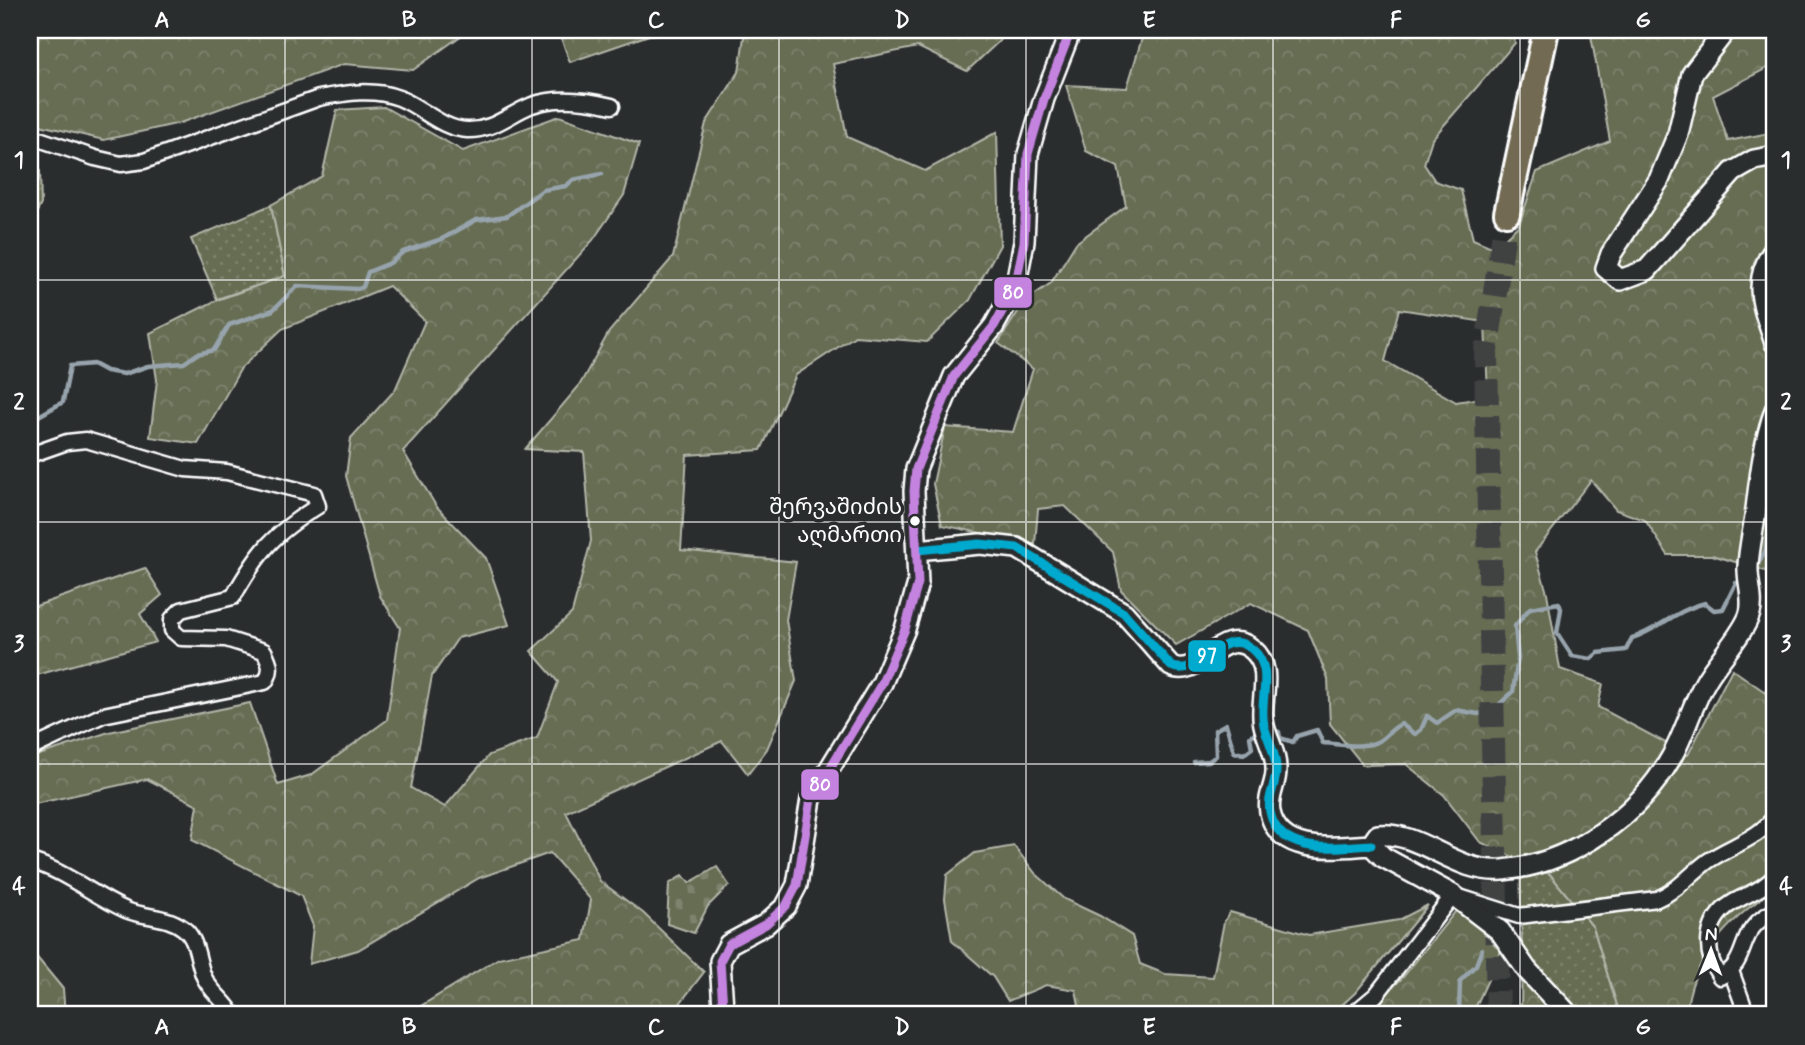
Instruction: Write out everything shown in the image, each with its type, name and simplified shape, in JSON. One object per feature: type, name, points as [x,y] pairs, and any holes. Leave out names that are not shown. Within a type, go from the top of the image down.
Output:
[{"type":"highway","points":[[1507,213],[1546,30]]},
{"type":"street","points":[[719,1015],[723,1008],[720,961],[729,944],[766,924],[786,906],[797,885],[811,799],[882,683],[914,602],[918,583],[914,491],[916,469],[954,376],[994,326],[1015,288],[1024,243],[1028,154],[1044,99],[1071,30]]},
{"type":"street","points":[[1726,30],[1692,74],[1678,134],[1659,180],[1611,254],[1606,268],[1620,280],[1647,270],[1733,172],[1754,160],[1775,156]]},
{"type":"street","points":[[30,136],[121,164],[144,161],[319,98],[349,93],[375,92],[400,99],[445,124],[465,131],[484,129],[531,106],[549,101],[577,100],[612,106]]},
{"type":"street","points":[[1775,249],[1761,278],[1759,298],[1775,343]]},
{"type":"street","points":[[1371,845],[1378,835],[1389,834],[1411,840],[1458,864],[1478,870],[1531,866],[1592,839],[1640,800],[1671,759],[1701,690],[1730,643],[1744,629],[1751,612],[1748,570],[1750,538],[1768,431],[1775,410]]},
{"type":"street","points":[[30,455],[67,442],[86,440],[185,469],[227,472],[300,490],[314,494],[318,506],[292,523],[258,554],[233,597],[181,610],[172,619],[172,631],[181,638],[226,639],[264,651],[270,662],[269,677],[265,682],[103,715],[30,749]]},
{"type":"street","points":[[917,550],[980,544],[1017,548],[1124,612],[1171,666],[1179,670],[1228,643],[1242,643],[1253,649],[1261,660],[1266,677],[1262,719],[1277,769],[1269,794],[1270,811],[1277,828],[1292,841],[1306,846],[1371,845],[1383,857],[1453,895],[1500,930],[1527,970],[1569,1015]]},
{"type":"street","points":[[1453,895],[1519,916],[1540,916],[1657,900],[1674,892],[1710,859],[1760,833],[1775,816]]},
{"type":"street","points":[[30,862],[54,868],[128,910],[168,920],[185,929],[195,945],[204,976],[233,1015]]},
{"type":"street","points":[[1775,876],[1769,884],[1729,905],[1710,926],[1708,945],[1720,977],[1731,971],[1739,961],[1749,928],[1775,911]]},
{"type":"street","points":[[1352,1015],[1376,995],[1453,895]]},
{"type":"street","points":[[1731,971],[1746,1015]]},
{"type":"green space","points":[[30,30],[469,30],[413,70],[344,64],[180,123],[104,140],[40,125],[30,118]]},
{"type":"green space","points":[[558,30],[695,30],[649,35],[570,62]]},
{"type":"green space","points":[[745,30],[1011,30],[967,71],[918,47],[833,64],[847,137],[925,171],[997,132],[1000,245],[970,300],[927,342],[855,336],[796,375],[761,450],[687,455],[681,550],[796,562],[786,620],[796,681],[767,749],[748,774],[722,741],[566,812],[600,881],[643,913],[704,972],[671,1015],[440,1015],[421,1006],[499,958],[584,940],[591,900],[550,853],[479,878],[358,950],[309,964],[313,926],[301,896],[192,840],[198,805],[147,779],[30,805],[30,758],[109,732],[250,703],[278,785],[311,775],[387,720],[400,628],[380,596],[346,476],[351,438],[395,390],[425,321],[389,286],[282,329],[241,368],[198,444],[150,437],[157,380],[150,333],[217,300],[285,276],[271,205],[322,176],[337,110],[384,107],[463,151],[559,116],[639,144],[624,195],[593,240],[403,451],[436,506],[486,558],[509,625],[458,638],[432,676],[411,788],[445,807],[489,755],[537,738],[558,682],[531,651],[572,613],[591,541],[584,452],[525,449],[579,386],[609,332],[673,257],[706,123],[739,72]]},
{"type":"green space","points":[[1141,30],[1513,30],[1515,43],[1432,139],[1424,164],[1435,181],[1461,190],[1473,239],[1494,248],[1519,225],[1537,172],[1610,141],[1590,30],[1775,30],[1775,64],[1713,96],[1728,141],[1775,132],[1775,574],[1712,555],[1668,555],[1645,520],[1616,510],[1591,480],[1535,552],[1547,593],[1560,669],[1603,684],[1598,707],[1688,755],[1732,669],[1775,699],[1775,889],[1742,913],[1715,942],[1696,975],[1689,994],[1686,1015],[1620,1015],[1593,927],[1550,874],[1480,842],[1444,795],[1406,764],[1363,765],[1330,724],[1328,679],[1308,630],[1251,603],[1176,645],[1121,590],[1113,552],[1065,506],[1038,509],[1035,544],[942,525],[933,484],[945,427],[1013,432],[1033,369],[998,343],[1025,301],[1051,283],[1076,243],[1126,206],[1118,167],[1086,151],[1066,85],[1127,88],[1142,38]],"holes":[[[1399,309],[1485,322],[1488,397],[1456,402],[1385,361]]]},
{"type":"green space","points":[[30,167],[40,171],[41,204],[30,227]]},
{"type":"green space","points":[[271,205],[285,276],[217,299],[191,239]]},
{"type":"green space","points":[[145,568],[162,595],[140,614],[156,642],[30,677],[30,608]]},
{"type":"green space","points":[[1014,846],[1035,873],[1064,899],[1100,916],[1132,936],[1140,964],[1165,974],[1213,977],[1224,922],[1230,912],[1309,935],[1399,920],[1428,905],[1355,993],[1331,1015],[1081,1015],[1076,990],[1046,985],[1008,1001],[993,977],[952,941],[945,899],[947,875],[975,853]]},
{"type":"green space","points":[[1520,859],[1550,874],[1593,927],[1620,1015],[1580,1015],[1522,953]]},
{"type":"green space","points":[[717,867],[729,885],[708,906],[694,933],[667,924],[669,884],[683,875],[689,883]]},
{"type":"green space","points":[[1459,907],[1501,951],[1472,1015],[1365,1015],[1403,977]]},
{"type":"green space","points":[[30,949],[63,989],[65,1015],[30,1015]]},
{"type":"green space","points":[[1522,953],[1569,1015],[1521,1015]]},
{"type":"waterway","points":[[30,421],[63,402],[70,366],[93,364],[106,371],[124,374],[148,366],[184,363],[197,354],[214,350],[229,325],[273,310],[297,286],[358,289],[363,287],[368,272],[390,263],[403,252],[442,239],[476,220],[507,216],[543,190],[566,186],[573,180],[602,174]]},
{"type":"waterway","points":[[1759,562],[1765,552],[1768,536],[1775,533]]},
{"type":"waterway","points":[[1272,730],[1279,732],[1280,738],[1293,742],[1297,736],[1317,730],[1323,743],[1367,745],[1379,741],[1401,724],[1415,734],[1421,730],[1427,716],[1437,723],[1456,710],[1478,714],[1492,711],[1513,692],[1518,658],[1515,626],[1530,608],[1559,603],[1561,609],[1557,633],[1572,656],[1591,659],[1598,653],[1626,650],[1632,638],[1694,606],[1705,603],[1714,610],[1723,609],[1736,583]]},
{"type":"waterway","points":[[1194,762],[1209,761],[1216,756],[1215,730],[1226,724],[1234,752],[1244,754],[1252,748],[1250,737],[1257,731]]},
{"type":"waterway","points":[[1459,1015],[1460,981],[1476,965],[1482,949]]},
{"type":"tunnel","points":[[1498,1015],[1486,351],[1507,213]]},
{"type":"transit line","name":"80","points":[[719,1015],[723,1008],[720,961],[729,944],[766,924],[786,906],[797,885],[811,799],[882,683],[905,629],[918,583],[914,491],[916,469],[954,376],[994,326],[1015,288],[1024,242],[1028,154],[1044,99],[1071,30]]},
{"type":"transit line","name":"97","points":[[917,550],[980,544],[1017,548],[1124,613],[1171,666],[1191,666],[1231,643],[1241,643],[1252,649],[1259,657],[1265,675],[1263,715],[1276,765],[1269,806],[1276,826],[1285,836],[1297,843],[1327,847],[1371,845]]},
{"type":"place","name":"შერვაშიძის აღმართი","points":[[915,521]]}]
